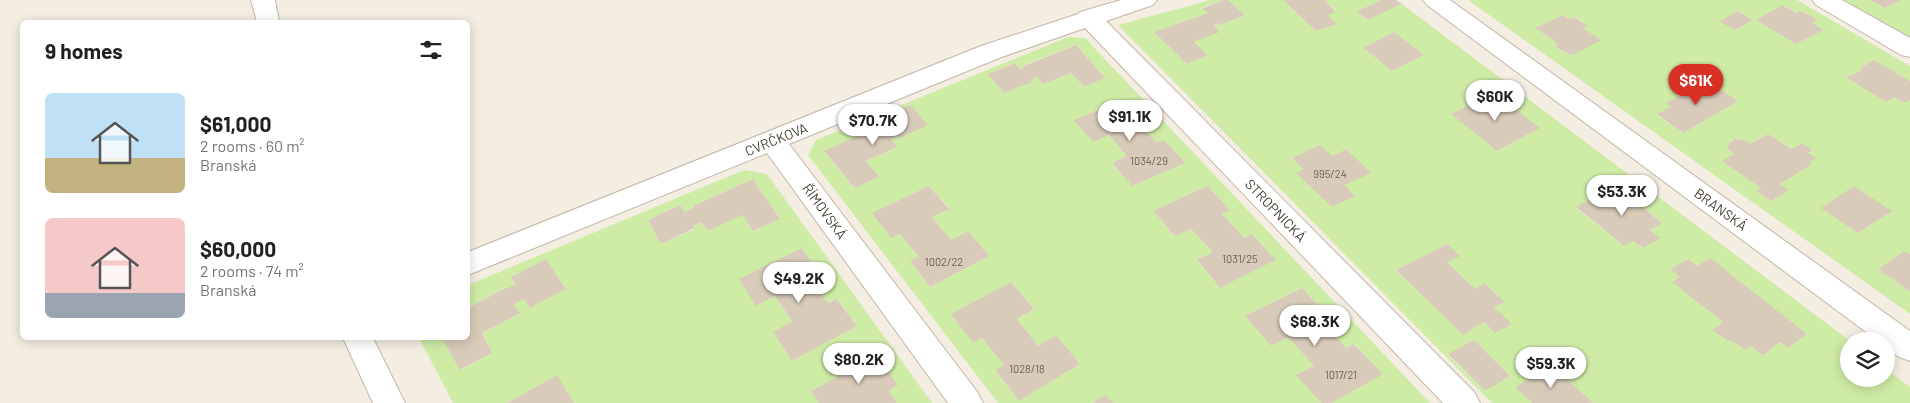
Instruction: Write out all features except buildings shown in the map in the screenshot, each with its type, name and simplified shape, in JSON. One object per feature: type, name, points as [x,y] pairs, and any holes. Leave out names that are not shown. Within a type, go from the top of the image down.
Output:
[{"type":"street","points":[[263,0],[268,20]]},
{"type":"street","name":"CVRČKOVA","points":[[470,263],[990,52],[1088,17],[1144,0]]},
{"type":"street","name":"BRANSKÁ","points":[[1435,0],[1910,348]]},
{"type":"street","points":[[1824,0],[1910,49]]},
{"type":"street","name":"STROPNICKÁ","points":[[1088,17],[1464,403]]},
{"type":"street","name":"ŘÍMOVSKÁ","points":[[772,140],[967,403]]},
{"type":"street","points":[[359,340],[389,403]]},
{"type":"green space","points":[[1211,0],[1223,0],[1203,7],[1208,13],[1154,32],[1187,64],[1208,55],[1194,42],[1219,32],[1213,25],[1219,23],[1221,25],[1245,15],[1228,0],[1283,0],[1316,31],[1337,24],[1328,15],[1336,11],[1324,0],[1382,0],[1357,11],[1368,20],[1402,4],[1840,333],[1840,387],[1895,387],[1895,376],[1910,387],[1910,403],[1593,403],[1552,365],[1516,387],[1532,403],[1492,403],[1118,25]],"holes":[[[1393,33],[1424,55],[1392,71],[1363,48]],[[1490,94],[1502,103],[1506,102],[1540,128],[1497,151],[1451,114]],[[1346,149],[1344,185],[1297,173],[1303,169],[1292,158],[1332,156]],[[1615,186],[1631,192],[1635,201],[1662,223],[1650,230],[1659,238],[1643,248],[1633,241],[1624,246],[1576,208]],[[1447,244],[1459,256],[1447,262],[1475,289],[1484,283],[1504,301],[1494,307],[1511,324],[1495,333],[1484,322],[1463,335],[1396,270]],[[1687,259],[1697,266],[1760,297],[1806,334],[1780,342],[1763,355],[1751,346],[1745,350],[1713,330],[1723,322],[1673,282],[1680,277],[1671,269]],[[1474,340],[1510,376],[1485,391],[1448,355]]]},
{"type":"green space","points":[[1468,0],[1797,0],[1910,66],[1910,81],[1874,60],[1860,68],[1862,70],[1846,77],[1904,103],[1910,100],[1910,254],[1904,251],[1878,269],[1910,292],[1910,314]],"holes":[[[1782,5],[1796,13],[1801,11],[1817,20],[1812,23],[1824,30],[1796,44],[1757,20]],[[1738,11],[1753,20],[1735,30],[1720,21]],[[1563,15],[1569,19],[1575,17],[1587,25],[1583,28],[1573,55],[1563,52],[1557,47],[1557,43],[1535,28]],[[1708,81],[1738,101],[1683,133],[1657,115],[1671,107],[1665,103],[1683,94],[1677,89],[1690,82],[1701,85]],[[1768,134],[1792,149],[1812,150],[1808,153],[1816,158],[1809,162],[1811,164],[1780,184],[1788,190],[1771,201],[1757,191],[1761,188],[1723,161],[1734,154],[1728,149],[1728,144],[1735,139],[1744,140],[1750,144]],[[1854,186],[1891,211],[1858,233],[1822,208]]]},
{"type":"green space","points":[[1844,0],[1874,0],[1885,8],[1901,0],[1910,0],[1910,37]]},
{"type":"green space","points":[[1068,37],[1085,38],[1430,403],[1332,403],[1382,374],[1355,344],[1346,348],[1320,320],[1328,316],[1302,288],[1246,316],[1271,346],[1288,337],[1314,366],[1297,375],[1321,403],[998,403],[808,155],[816,140]],"holes":[[[1076,45],[1105,78],[1084,87],[1071,73],[1043,84],[1037,77],[1030,80],[1031,82],[1004,93],[988,74],[1015,63],[1020,69],[1027,66],[1026,64]],[[1126,99],[1145,120],[1138,123],[1157,143],[1164,141],[1185,163],[1132,186],[1112,163],[1127,156],[1109,135],[1093,142],[1075,120]],[[883,118],[927,125],[900,138],[898,136],[891,139],[897,147],[866,161],[879,177],[855,188],[824,152],[879,126],[888,124]],[[929,186],[949,208],[932,217],[951,240],[968,231],[989,256],[930,287],[910,261],[918,256],[900,234],[873,213]],[[1207,186],[1229,210],[1222,214],[1244,238],[1252,234],[1276,260],[1220,288],[1197,261],[1213,252],[1191,229],[1175,236],[1153,211]],[[1011,282],[1034,309],[1017,319],[1038,346],[1056,335],[1080,364],[1019,401],[995,371],[1004,365],[982,338],[973,343],[952,314]]]},
{"type":"green space","points":[[744,170],[767,174],[932,403],[897,403],[889,391],[898,385],[877,355],[811,391],[819,403],[574,403],[557,375],[507,403],[453,403],[420,340],[443,340],[461,370],[492,353],[482,333],[520,313],[514,304],[524,299],[530,308],[566,289],[546,259],[511,277],[515,284],[506,289],[504,288],[470,307],[470,284]],"holes":[[[753,179],[780,219],[753,231],[742,215],[702,222],[693,226],[695,229],[661,244],[648,220],[680,205],[685,212],[694,208],[693,206]],[[802,248],[820,274],[811,278],[828,303],[838,299],[857,326],[792,361],[773,332],[792,321],[775,296],[756,306]]]}]
